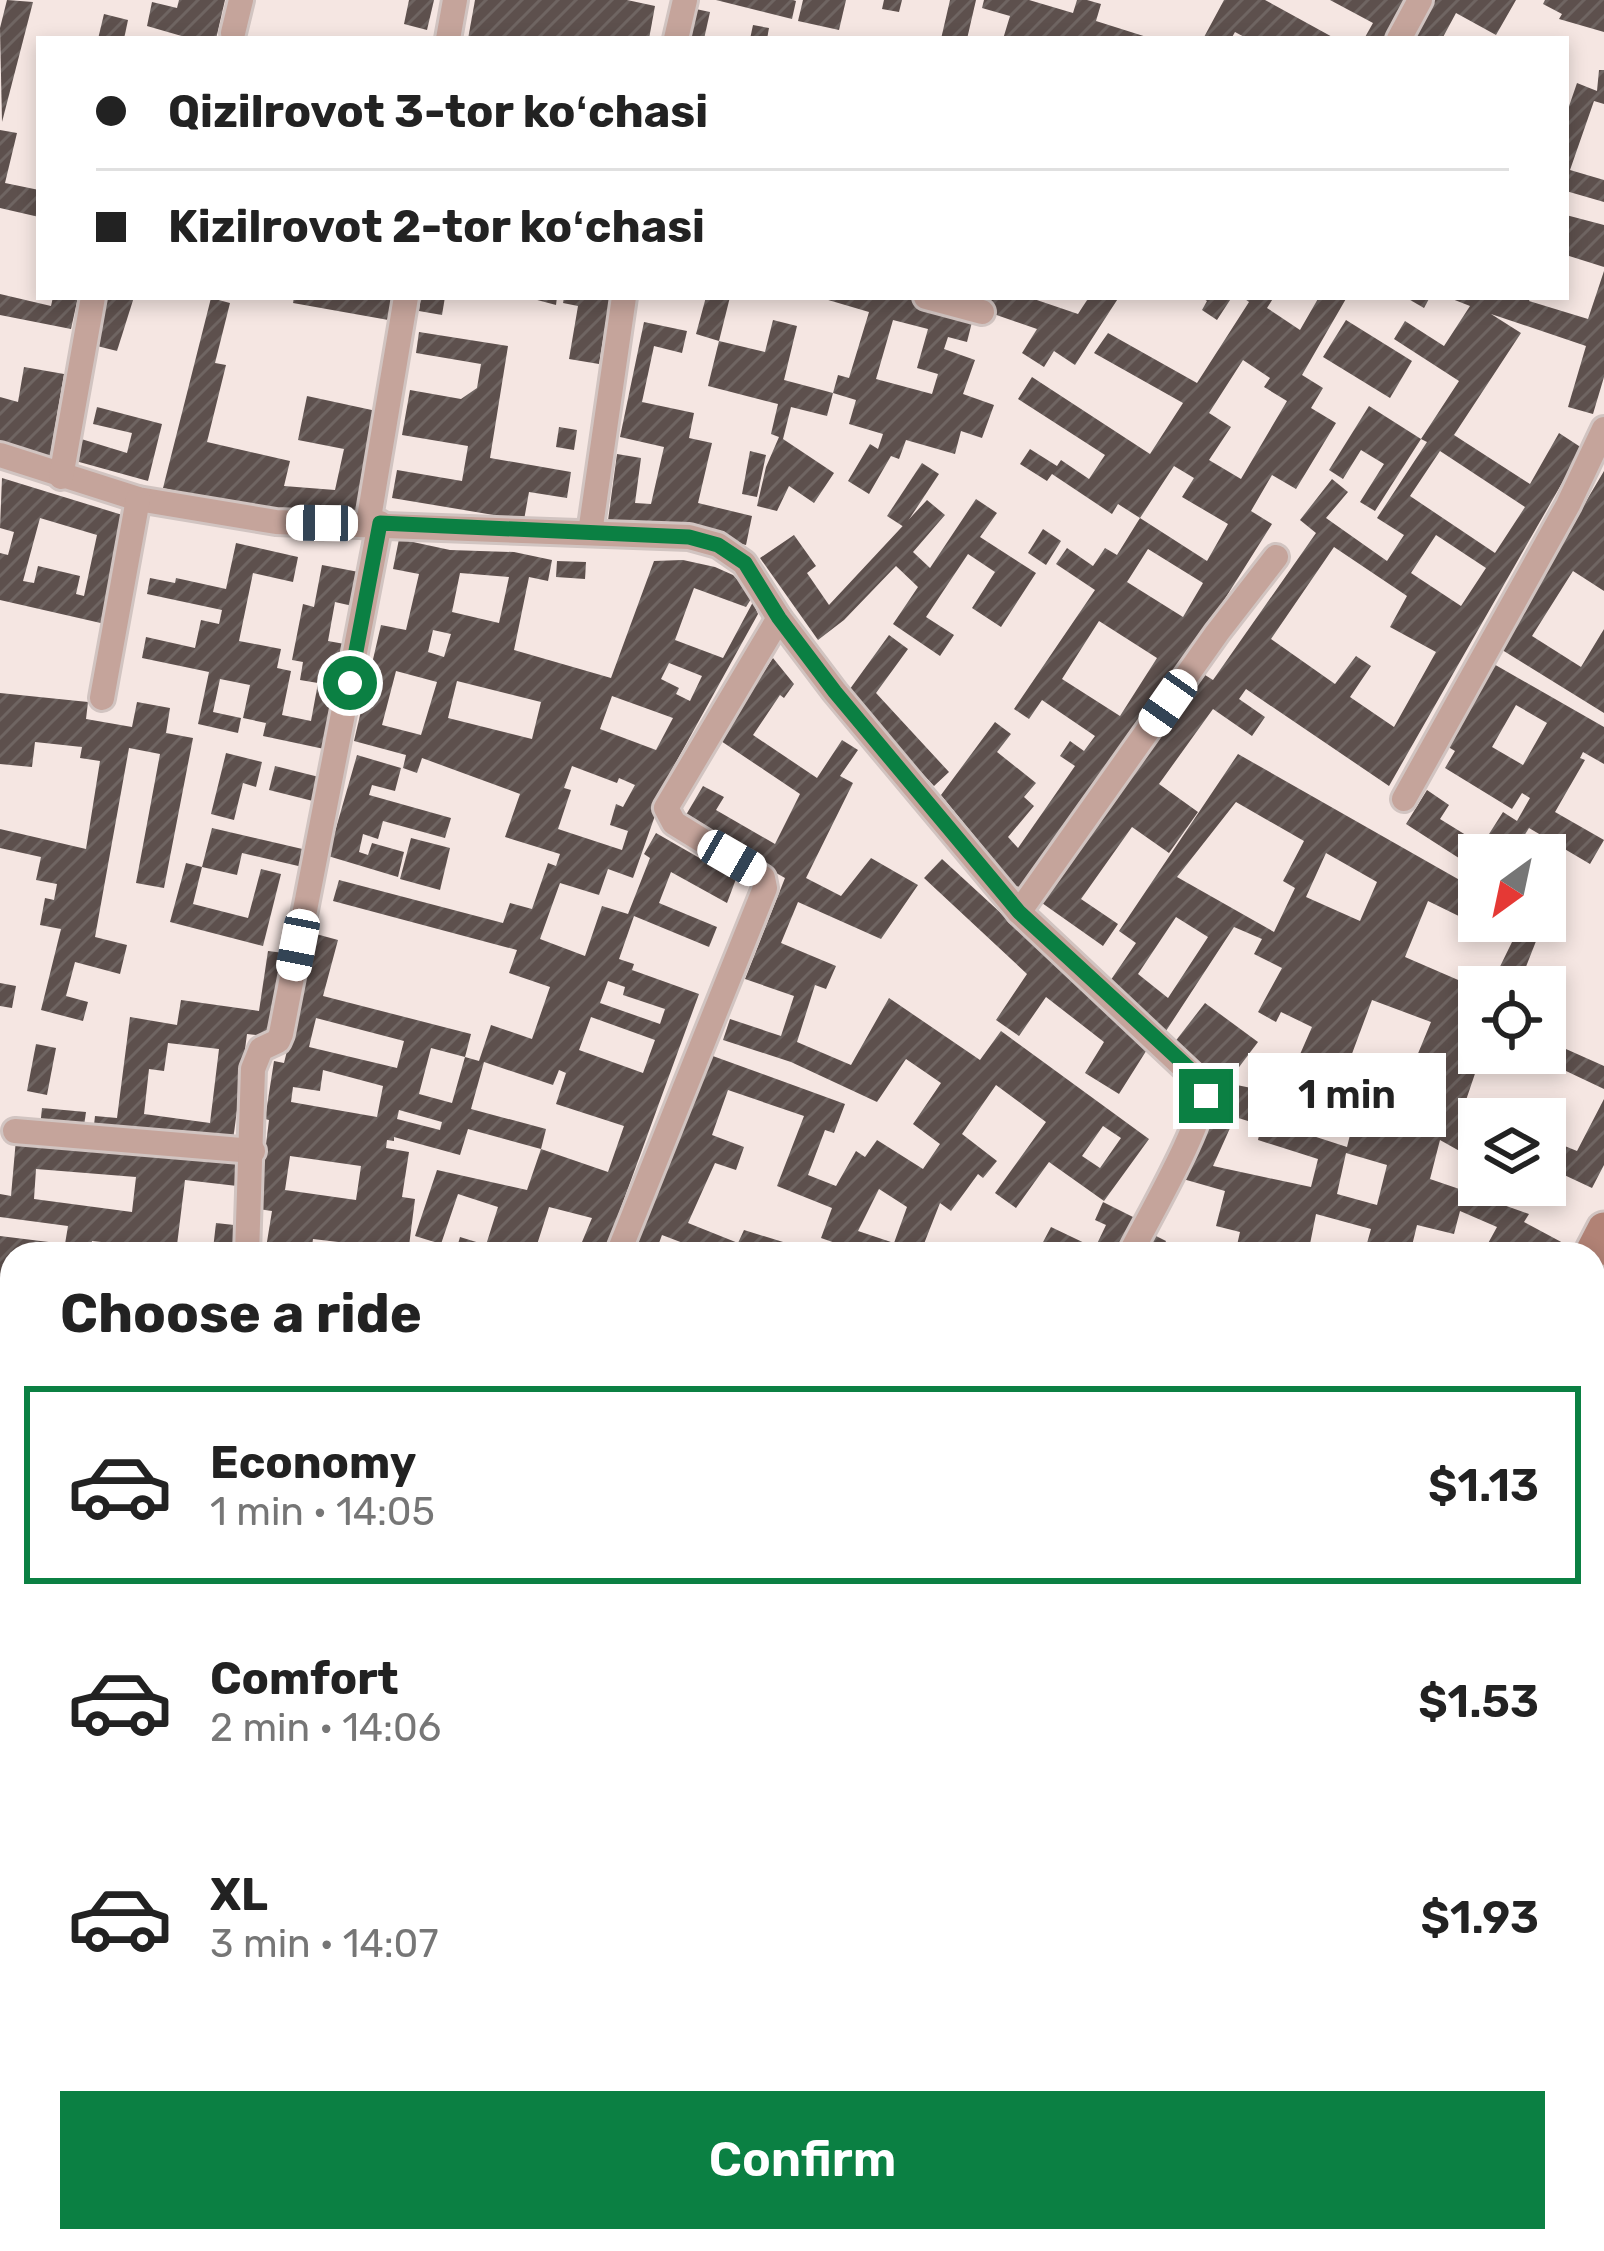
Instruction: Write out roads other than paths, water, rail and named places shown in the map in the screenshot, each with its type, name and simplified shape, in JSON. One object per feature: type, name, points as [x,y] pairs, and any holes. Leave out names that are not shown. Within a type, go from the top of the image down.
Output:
[{"type":"street","points":[[233,33],[242,0]]},
{"type":"street","points":[[449,36],[455,0]]},
{"type":"street","points":[[677,36],[685,0]]},
{"type":"street","points":[[1401,36],[1420,0]]},
{"type":"street","points":[[62,477],[92,300]]},
{"type":"street","points":[[248,1242],[253,1069],[261,1049],[278,1041],[281,1034],[374,524],[406,300]]},
{"type":"street","points":[[590,532],[625,300]]},
{"type":"street","points":[[937,300],[982,312]]},
{"type":"street","points":[[1404,799],[1568,505],[1604,429]]},
{"type":"street","points":[[0,455],[137,499],[276,522],[689,537],[718,545],[745,563],[835,692],[1019,912],[1204,1085],[1206,1096],[1193,1128],[1136,1242]]},
{"type":"street","points":[[102,698],[137,499]]},
{"type":"street","points":[[1019,912],[1276,556]]},
{"type":"street","points":[[623,1242],[765,889],[764,878],[674,823],[666,808],[779,618]]},
{"type":"street","points":[[15,1131],[253,1151]]}]
